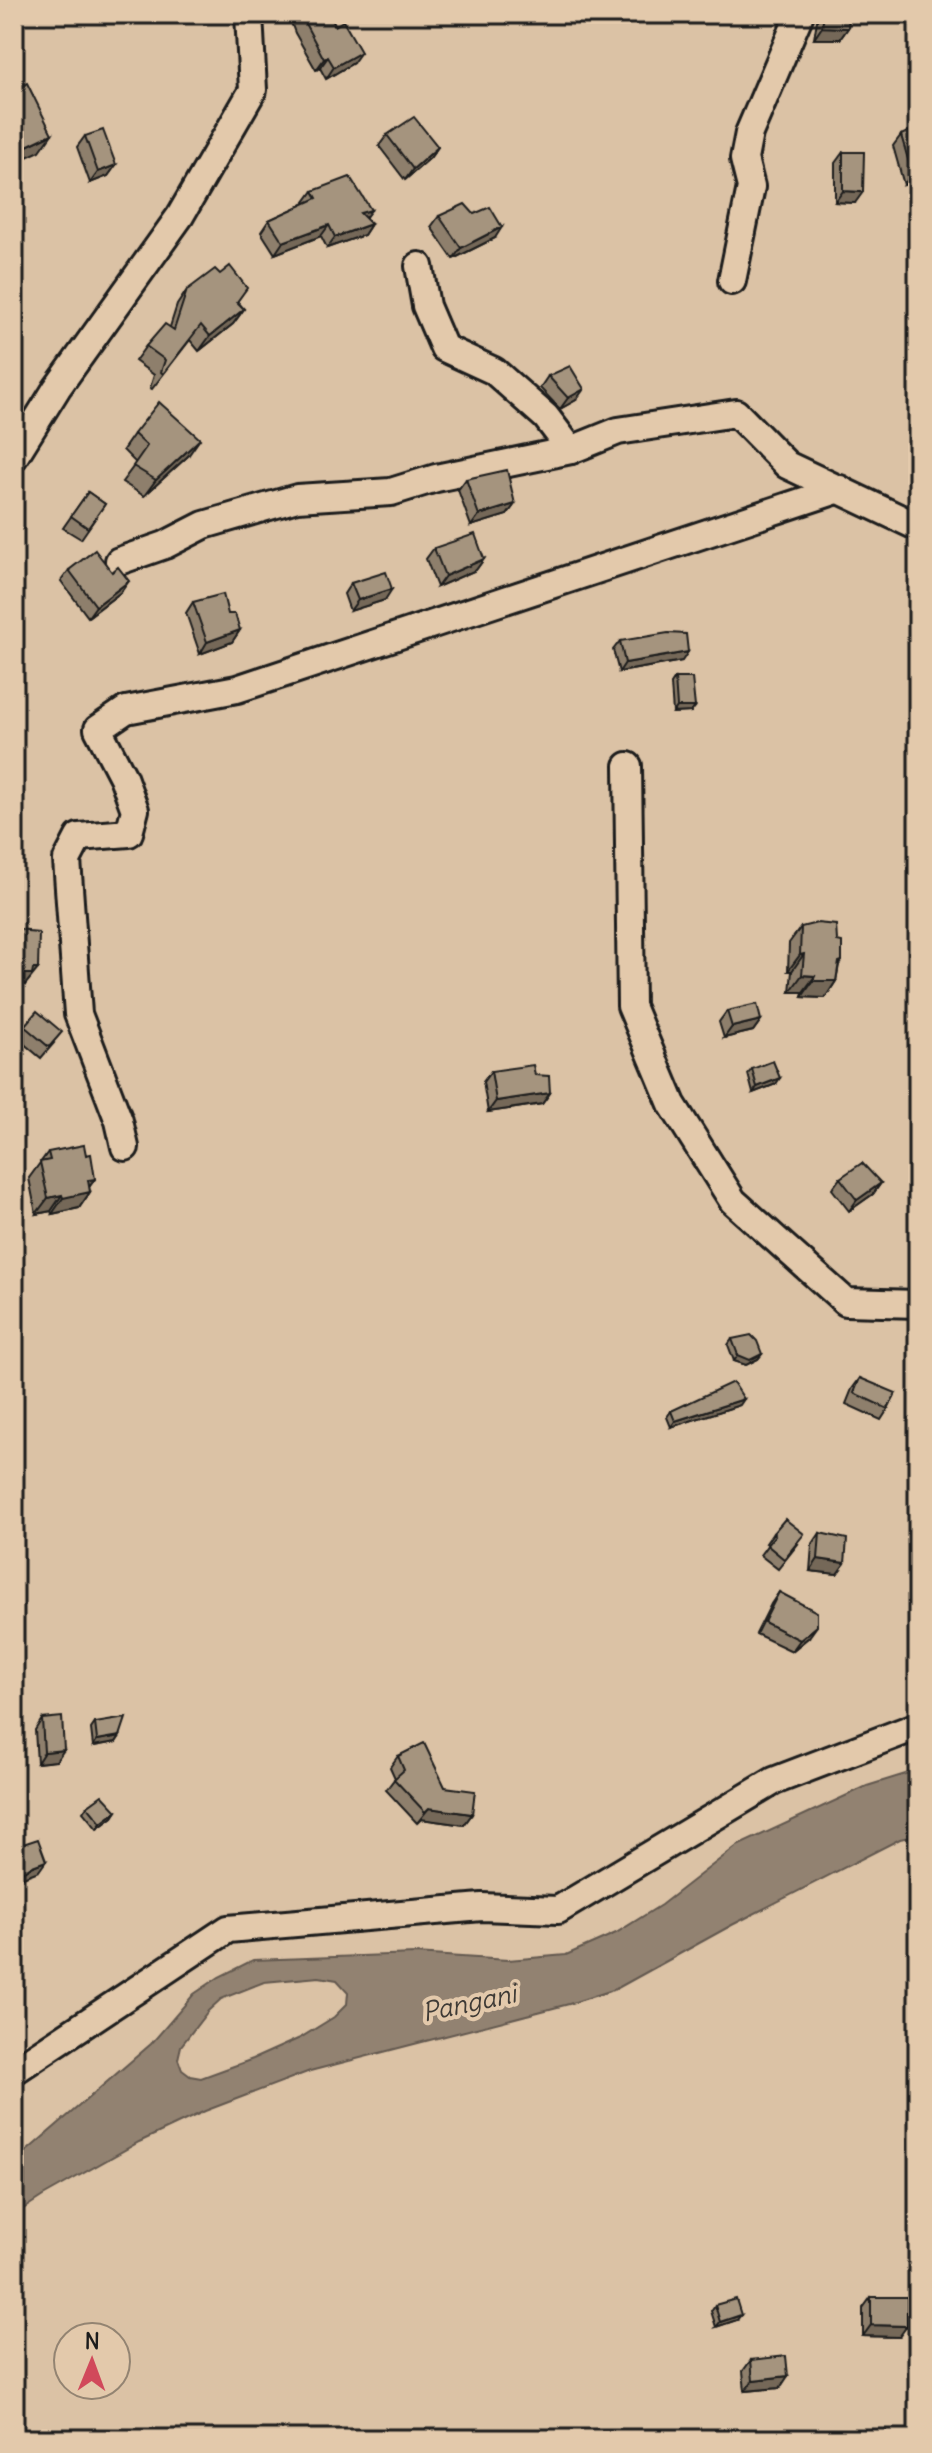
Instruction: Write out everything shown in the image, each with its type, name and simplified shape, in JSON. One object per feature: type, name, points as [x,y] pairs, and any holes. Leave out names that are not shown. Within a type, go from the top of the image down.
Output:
[{"type":"street","points":[[14,457],[57,388],[180,216],[253,90],[249,14]]},
{"type":"street","points":[[732,281],[751,187],[744,159],[749,133],[800,14]]},
{"type":"street","points":[[419,266],[426,306],[444,348],[494,371],[546,417],[571,450]]},
{"type":"street","points":[[119,561],[165,545],[204,525],[297,498],[391,492],[436,478],[571,450],[618,431],[736,413],[787,465],[918,527]]},
{"type":"street","points":[[125,1147],[119,1121],[78,1014],[67,860],[79,837],[129,833],[135,810],[123,777],[98,729],[126,710],[237,689],[840,489]]},
{"type":"street","points":[[628,766],[631,1006],[672,1104],[733,1201],[846,1302],[918,1304]]},
{"type":"street","points":[[14,2071],[228,1929],[482,1907],[558,1910],[774,1781],[918,1726]]},
{"type":"water","name":"Pangani","points":[[918,1770],[918,1835],[900,1839],[732,1925],[616,1989],[310,2071],[205,2111],[139,2142],[14,2215],[14,2162],[151,2044],[194,1994],[219,1977],[253,1960],[415,1954],[508,1960],[566,1955],[616,1933],[661,1905],[737,1846],[867,1786]],"holes":[[[319,1977],[337,1980],[348,1992],[347,2004],[334,2017],[300,2038],[201,2078],[190,2076],[182,2070],[178,2059],[181,2046],[221,1999],[264,1982]]]},
{"type":"building","points":[[300,14],[330,14],[335,26],[343,21],[361,52],[334,67],[328,57],[324,59]]},
{"type":"building","points":[[824,14],[849,14],[848,28],[822,27]]},
{"type":"building","points":[[27,83],[52,134],[14,152],[14,89]]},
{"type":"building","points":[[414,117],[438,147],[413,169],[387,135]]},
{"type":"building","points":[[918,127],[918,172],[912,173],[901,135]]},
{"type":"building","points":[[103,130],[116,165],[98,172],[85,136]]},
{"type":"building","points":[[843,152],[864,152],[863,192],[843,191]]},
{"type":"building","points":[[350,177],[371,210],[360,213],[371,224],[335,237],[329,225],[283,242],[269,220],[317,198],[313,191]]},
{"type":"building","points":[[465,204],[474,214],[490,207],[502,227],[461,248],[439,216]]},
{"type":"building","points":[[230,266],[247,288],[237,302],[244,309],[210,336],[201,325],[163,374],[165,360],[146,346],[165,324],[174,330],[187,290],[215,269],[220,274]]},
{"type":"building","points":[[570,366],[584,389],[568,398],[548,376]]},
{"type":"building","points":[[159,402],[200,439],[156,480],[133,466],[147,446],[134,434]]},
{"type":"building","points":[[507,470],[515,504],[479,515],[466,479]]},
{"type":"building","points":[[88,492],[105,504],[88,528],[71,516]]},
{"type":"building","points":[[475,534],[484,559],[445,576],[434,548]]},
{"type":"building","points":[[95,550],[112,572],[118,567],[129,581],[96,606],[69,570]]},
{"type":"building","points":[[386,572],[392,589],[358,600],[351,583]]},
{"type":"building","points":[[223,594],[228,614],[235,614],[240,630],[207,642],[193,602]]},
{"type":"building","points":[[668,633],[686,634],[688,652],[625,663],[620,641]]},
{"type":"building","points":[[675,678],[692,678],[695,707],[677,707]]},
{"type":"building","points":[[817,923],[836,925],[837,941],[842,942],[842,961],[839,962],[836,981],[813,981],[815,976],[802,975],[804,954],[800,955],[801,927]]},
{"type":"building","points":[[14,929],[39,933],[38,969],[33,969],[32,974],[14,974]]},
{"type":"building","points":[[757,1004],[761,1020],[732,1027],[727,1011]]},
{"type":"building","points":[[37,1011],[62,1032],[49,1047],[24,1026]]},
{"type":"building","points":[[773,1061],[780,1078],[757,1087],[752,1069]]},
{"type":"building","points":[[533,1065],[535,1075],[549,1076],[550,1093],[496,1101],[491,1071]]},
{"type":"building","points":[[84,1145],[86,1155],[91,1154],[95,1179],[88,1180],[90,1192],[48,1198],[40,1162],[50,1160],[48,1152]]},
{"type":"building","points":[[862,1163],[881,1183],[857,1200],[840,1178]]},
{"type":"building","points":[[751,1335],[762,1354],[750,1360],[738,1355],[732,1339]]},
{"type":"building","points":[[860,1378],[896,1393],[888,1409],[854,1393]]},
{"type":"building","points":[[733,1382],[744,1399],[675,1421],[671,1411]]},
{"type":"building","points":[[785,1519],[804,1534],[784,1559],[767,1545]]},
{"type":"building","points":[[820,1533],[847,1539],[845,1563],[818,1559]]},
{"type":"building","points":[[779,1592],[817,1612],[817,1626],[800,1640],[764,1622]]},
{"type":"building","points":[[62,1717],[64,1750],[44,1752],[42,1719]]},
{"type":"building","points":[[126,1718],[120,1736],[97,1740],[95,1723]]},
{"type":"building","points":[[424,1743],[445,1787],[475,1791],[472,1814],[429,1808],[425,1812],[394,1779],[404,1770],[398,1756]]},
{"type":"building","points":[[102,1795],[117,1811],[101,1823],[87,1806]]},
{"type":"building","points":[[38,1839],[46,1861],[14,1877],[14,1843],[18,1841],[20,1845]]},
{"type":"building","points":[[871,2297],[907,2297],[907,2326],[871,2325]]},
{"type":"building","points":[[736,2299],[741,2315],[720,2322],[715,2305]]},
{"type":"building","points":[[786,2356],[788,2376],[753,2380],[751,2360]]},
{"type":"building","points":[[886,2431],[888,2439],[859,2438]]}]
